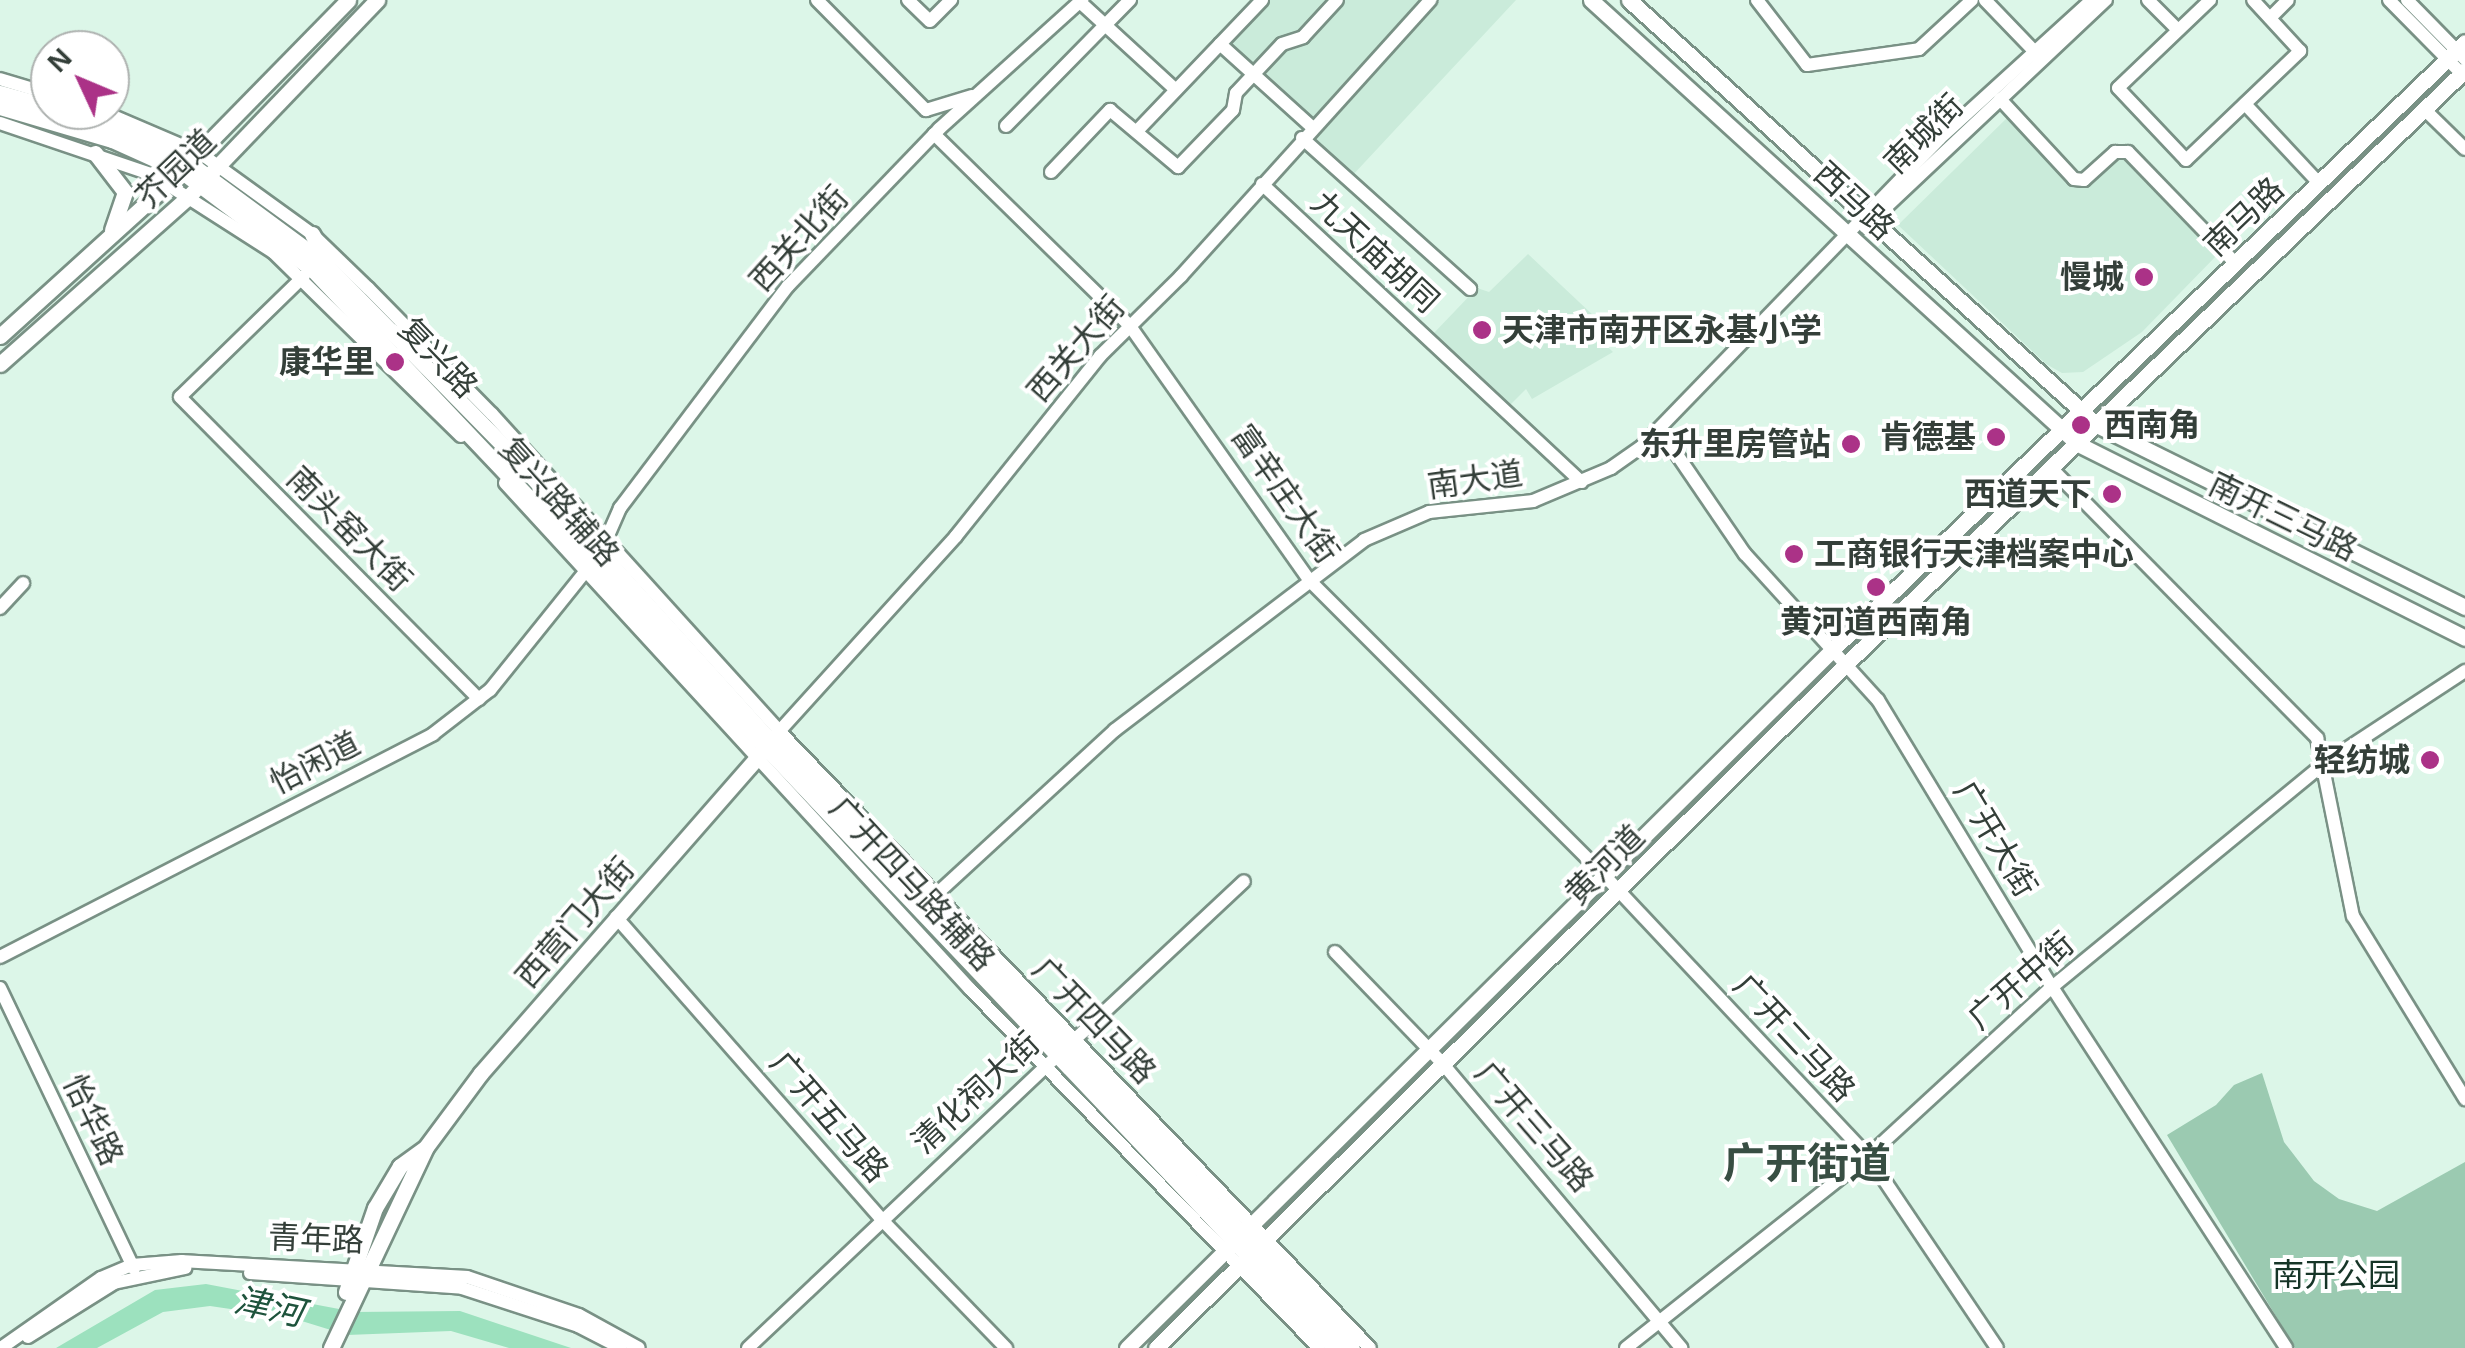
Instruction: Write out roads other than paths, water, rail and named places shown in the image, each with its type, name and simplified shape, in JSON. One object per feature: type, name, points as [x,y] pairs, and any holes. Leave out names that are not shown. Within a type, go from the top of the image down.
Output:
[{"type":"main road","name":"芥园道","points":[[0,336],[185,168],[348,0]]},
{"type":"main road","name":"芥园道","points":[[0,364],[205,180],[377,0]]},
{"type":"main road","name":"西马路","points":[[1591,0],[2078,444]]},
{"type":"main road","name":"西马路","points":[[1628,0],[2080,412]]},
{"type":"main road","name":"南马路","points":[[2097,425],[2424,109],[2460,59]]},
{"type":"main road","name":"南马路","points":[[2061,430],[2319,183],[2460,59]]},
{"type":"main road","points":[[0,94],[30,102]]},
{"type":"main road","name":"复兴路","points":[[0,107],[112,140],[185,168]]},
{"type":"main road","name":"复兴路","points":[[104,130],[205,180],[330,269],[768,745]]},
{"type":"main road","points":[[95,153],[125,192],[120,214],[102,245]]},
{"type":"main road","name":"复兴路","points":[[205,180],[322,278],[597,556]]},
{"type":"main road","points":[[312,234],[330,269]]},
{"type":"main road","name":"南开三马路","points":[[2080,412],[2097,425],[2465,607]]},
{"type":"main road","name":"黄河道","points":[[1156,1348],[1846,664],[2097,425]]},
{"type":"main road","name":"黄河道","points":[[1127,1348],[1833,649],[2061,430]]},
{"type":"main road","name":"南开三马路","points":[[2078,444],[2465,638]]},
{"type":"main road","name":"广开四马路","points":[[768,745],[1352,1348]]},
{"type":"main road","name":"西营门大街","points":[[329,1344],[354,1280],[426,1146],[616,917],[768,745]]},
{"type":"main road","name":"广开四马路","points":[[1253,1250],[1335,1348]]},
{"type":"street","points":[[908,0],[930,21],[951,0]]},
{"type":"street","points":[[1006,126],[1130,0]]},
{"type":"street","points":[[1137,131],[1262,0]]},
{"type":"street","points":[[1051,172],[1110,110],[1178,167],[1233,110],[1236,93],[1253,74],[1282,44],[1303,37],[1336,0]]},
{"type":"street","points":[[1757,0],[1807,64],[1919,49],[1972,0]]},
{"type":"street","points":[[1985,0],[2035,52]]},
{"type":"street","name":"南城街","points":[[1868,220],[2092,0]]},
{"type":"street","name":"南城街","points":[[1850,236],[2106,0]]},
{"type":"street","points":[[2148,0],[2176,29]]},
{"type":"street","points":[[2210,0],[2118,88],[2186,160],[2300,51],[2252,0]]},
{"type":"street","points":[[2270,18],[2288,0]]},
{"type":"street","points":[[2389,0],[2460,59]]},
{"type":"street","points":[[2407,0],[2460,59]]},
{"type":"street","points":[[1081,1],[1176,90]]},
{"type":"street","name":"西关北街","points":[[597,556],[620,508],[788,286],[934,134],[1081,1]]},
{"type":"street","name":"西关大街","points":[[768,745],[956,536],[1130,326],[1428,1]]},
{"type":"street","points":[[824,2],[926,110],[975,95]]},
{"type":"street","points":[[1220,44],[1312,126]]},
{"type":"street","points":[[0,80],[30,88]]},
{"type":"street","points":[[2000,99],[2074,179],[2084,180],[2115,152],[2128,152],[2236,264]]},
{"type":"street","points":[[2245,104],[2319,183]]},
{"type":"street","points":[[2424,109],[2465,148]]},
{"type":"street","name":"复兴路辅路","points":[[0,123],[95,153],[185,168]]},
{"type":"street","name":"复兴路辅路","points":[[129,130],[205,180],[312,234],[492,414],[597,556],[768,745]]},
{"type":"street","name":"富辛庄大街","points":[[934,134],[1130,326],[1310,581],[1604,875]]},
{"type":"street","points":[[1302,138],[1470,290]]},
{"type":"street","name":"复兴路辅路","points":[[205,180],[597,556],[768,745]]},
{"type":"street","name":"九天庙胡同","points":[[1262,184],[1582,482]]},
{"type":"street","name":"南大道","points":[[923,906],[1115,730],[1364,540],[1411,518],[1533,500],[1582,482],[1661,431],[1850,236]]},
{"type":"street","name":"南头窑大街","points":[[304,276],[180,397],[479,699]]},
{"type":"street","name":"广开大街","points":[[1661,431],[1718,520],[1878,700],[2052,987],[2286,1348]]},
{"type":"street","points":[[2052,469],[2318,738],[2352,916],[2465,1099]]},
{"type":"street","name":"怡闲道","points":[[0,957],[433,734],[479,699],[597,556]]},
{"type":"street","points":[[0,608],[23,583]]},
{"type":"street","name":"广开中街","points":[[1626,1348],[1868,1156],[2052,987],[2325,763],[2465,672]]},
{"type":"street","name":"广开四马路辅路","points":[[768,745],[1253,1250],[1319,1348]]},
{"type":"street","name":"广开二马路","points":[[1604,875],[1868,1156],[1995,1347]]},
{"type":"street","name":"清化祠大街","points":[[748,1348],[1244,881]]},
{"type":"street","name":"广开五马路","points":[[616,917],[881,1219],[1006,1348]]},
{"type":"street","name":"广开三马路","points":[[1335,952],[1443,1064],[1662,1317],[1681,1348]]},
{"type":"street","name":"怡华路","points":[[0,988],[134,1271]]},
{"type":"street","name":"广开四马路","points":[[1253,1250],[1370,1348]]},
{"type":"street","name":"青年路","points":[[0,1348],[70,1296],[134,1271],[182,1261],[494,1296],[621,1348]]},
{"type":"street","name":"青年路","points":[[14,1348],[90,1294],[134,1271]]},
{"type":"street","name":"青年路","points":[[354,1280],[499,1286],[579,1315],[640,1348]]},
{"type":"water","name":"津河","points":[[206,1284],[355,1312],[460,1311],[571,1348],[509,1348],[451,1331],[347,1335],[292,1318],[210,1306],[163,1312],[97,1348],[56,1348],[155,1290]]},
{"type":"place","name":"慢城","points":[[2144,277]]},
{"type":"place","name":"天津市南开区永基小学","points":[[1482,330]]},
{"type":"place","name":"康华里","points":[[395,362]]},
{"type":"place","name":"西南角","points":[[2081,425]]},
{"type":"place","name":"肯德基","points":[[1996,437]]},
{"type":"place","name":"东升里房管站","points":[[1851,444]]},
{"type":"place","name":"西道天下","points":[[2112,494]]},
{"type":"place","name":"工商银行天津档案中心","points":[[1794,554]]},
{"type":"place","name":"黄河道西南角","points":[[1876,587]]},
{"type":"place","name":"轻纺城","points":[[2430,760]]},
{"type":"district","name":"广开街道","points":[[1807,1164]]},
{"type":"park label","name":"南开公园","points":[[2336,1275]]}]
